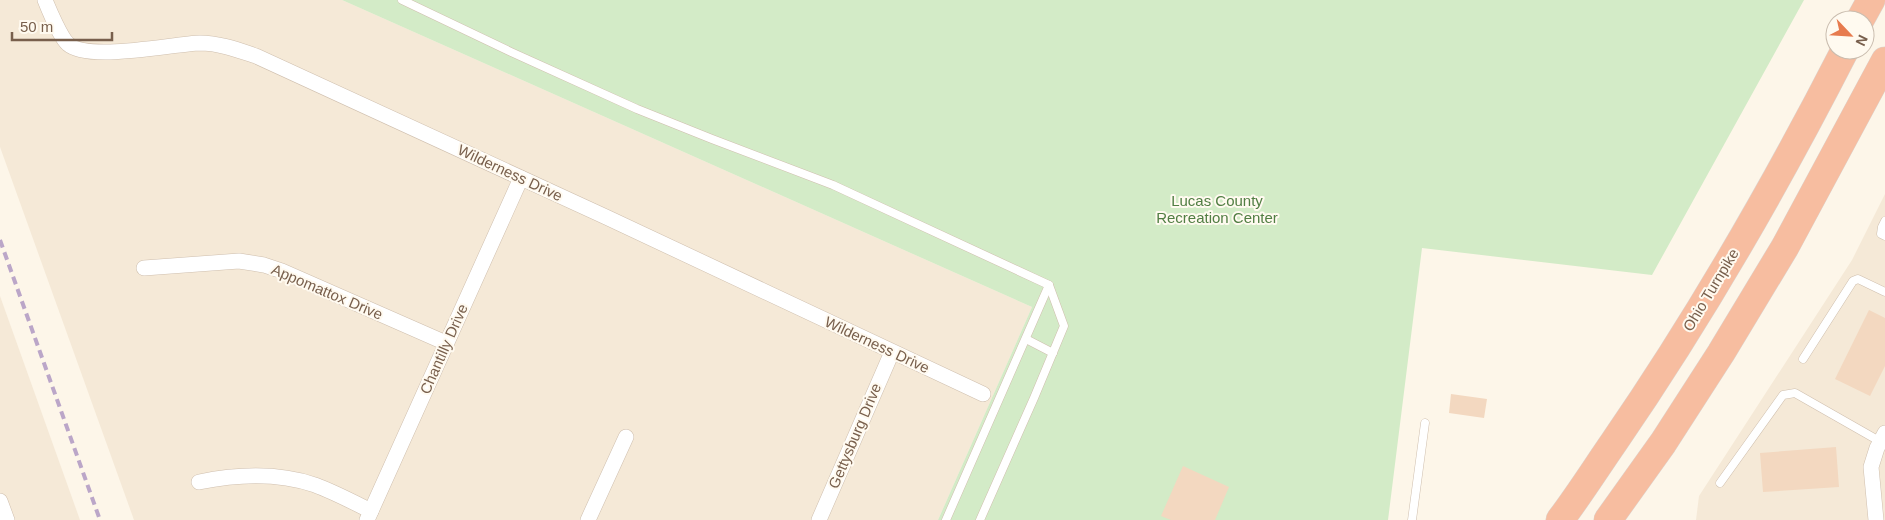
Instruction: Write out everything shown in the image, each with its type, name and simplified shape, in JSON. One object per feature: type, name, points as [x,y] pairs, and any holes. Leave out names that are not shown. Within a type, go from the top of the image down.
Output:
[{"type":"highway","name":"Ohio Turnpike","points":[[1563,516],[1641,402],[1714,286],[1787,160],[1840,60]]},
{"type":"highway","points":[[1613,514],[1721,353],[1786,247],[1885,61]]},
{"type":"street","name":"Wilderness Drive","points":[[45,0],[49,12],[68,44],[78,49],[94,52],[122,52],[202,43],[229,47],[256,56],[982,394]]},
{"type":"street","name":"Chantilly Drive","points":[[369,515],[521,178]]},
{"type":"street","name":"Appomattox Drive","points":[[144,268],[240,261],[264,265],[282,271],[446,343]]},
{"type":"street","name":"Gettysburg Drive","points":[[818,520],[892,352]]},
{"type":"street","points":[[588,520],[626,437]]},
{"type":"street","points":[[1876,520],[1871,467],[1883,438]]},
{"type":"street","points":[[199,482],[230,476],[260,475],[293,479],[316,485],[369,515]]},
{"type":"street","points":[[0,501],[7,520]]},
{"type":"lane","points":[[402,0],[637,109],[833,185],[1048,285],[1064,326],[980,520]]},
{"type":"lane","points":[[1885,221],[1882,227],[1882,234],[1885,236]]},
{"type":"lane","points":[[1802,359],[1853,281],[1858,279],[1885,292]]},
{"type":"lane","points":[[946,520],[1048,285]]},
{"type":"lane","points":[[1026,339],[1053,353]]},
{"type":"lane","points":[[1720,483],[1783,394],[1794,393],[1883,438]]},
{"type":"lane","points":[[1412,520],[1425,423]]},
{"type":"shaded area","points":[[0,0],[342,0],[1032,307],[938,520],[134,520],[0,147]]},
{"type":"shaded area","points":[[1885,194],[1885,520],[1696,520],[1699,496],[1852,260]]},
{"type":"shaded area","points":[[0,296],[80,520],[0,520]]},
{"type":"green space","name":"Lucas County Recreation Center","points":[[342,0],[1804,0],[1652,275],[1422,248],[1388,520],[938,520],[1032,307]]},
{"type":"building","points":[[1869,310],[1885,318],[1885,366],[1870,396],[1835,379]]},
{"type":"building","points":[[1451,394],[1487,399],[1484,418],[1449,413]]},
{"type":"building","points":[[1836,447],[1839,487],[1763,492],[1760,453]]},
{"type":"building","points":[[1183,466],[1229,487],[1215,520],[1171,520],[1161,516]]},
{"type":"railway","points":[[0,240],[100,520]]}]
